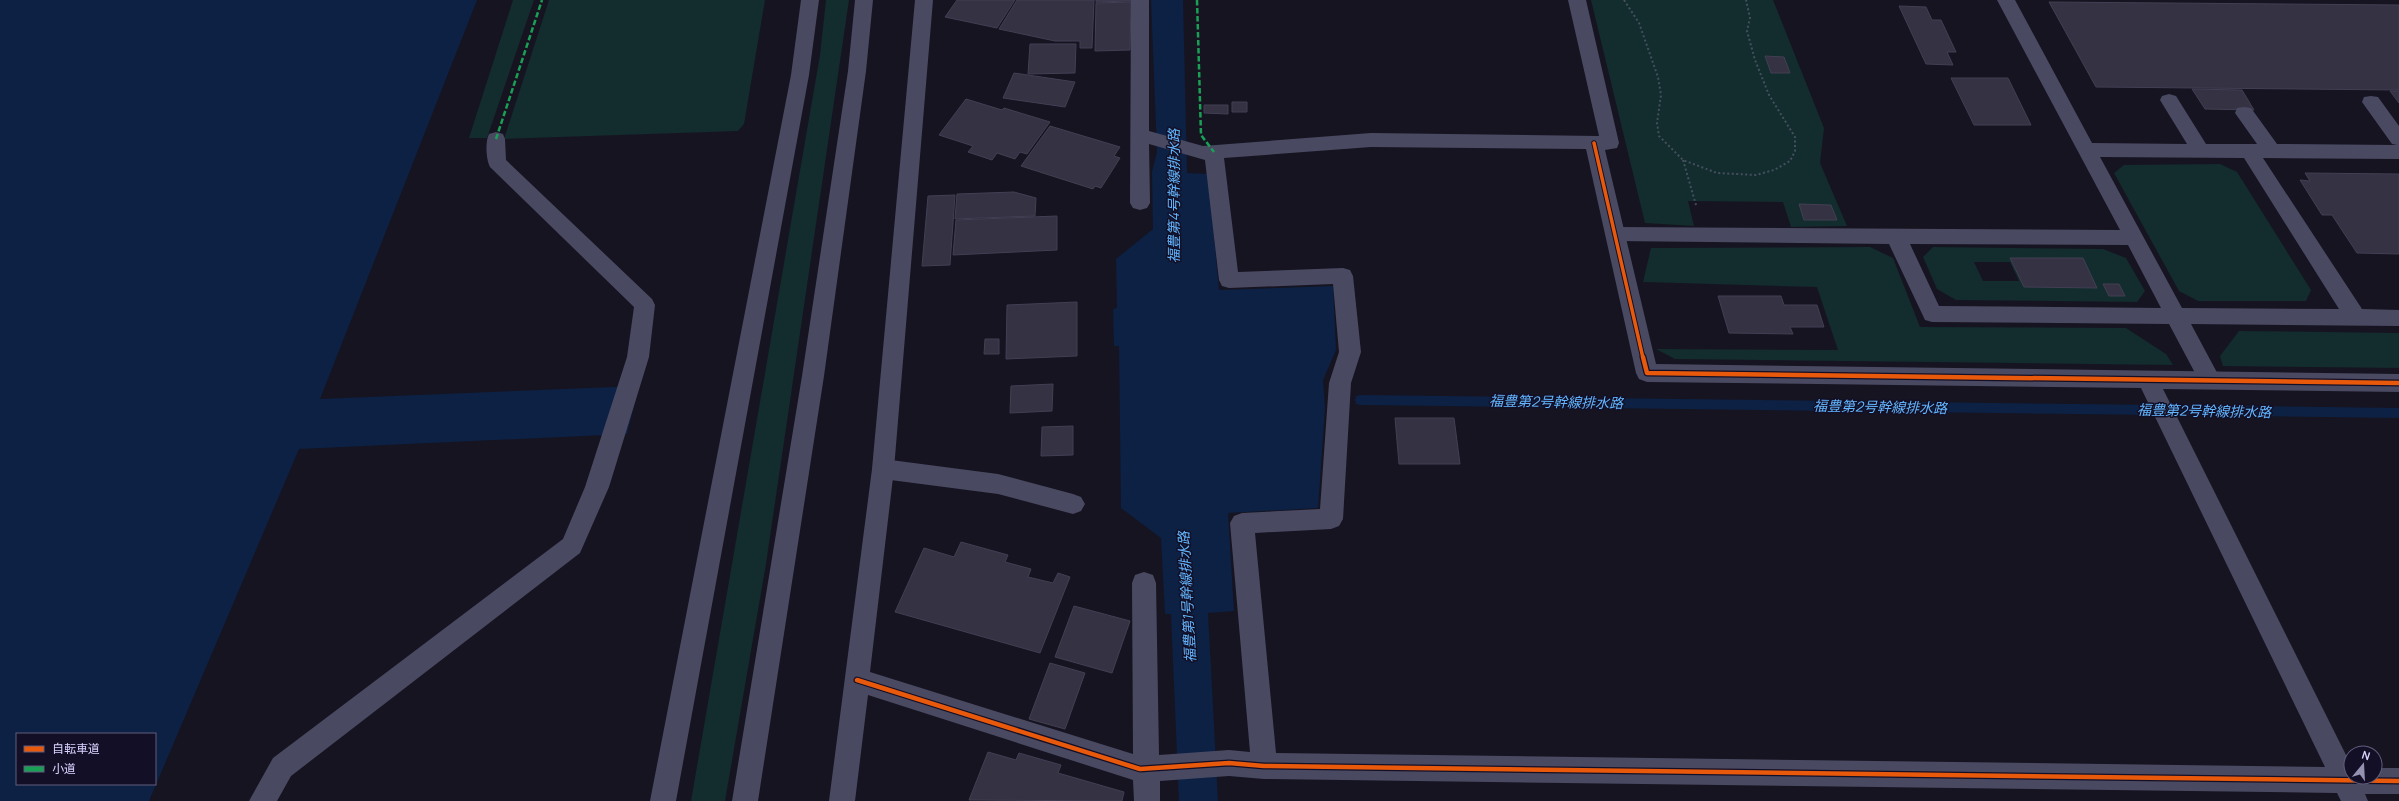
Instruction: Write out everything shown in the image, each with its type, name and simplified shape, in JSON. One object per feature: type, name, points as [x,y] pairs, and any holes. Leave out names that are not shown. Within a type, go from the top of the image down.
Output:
[{"type":"street","points":[[663,801],[800,75],[810,0]]},
{"type":"street","points":[[745,801],[814,368],[858,71],[864,0]]},
{"type":"street","points":[[842,801],[884,470],[920,64],[924,0]]},
{"type":"street","points":[[1140,0],[1142,135],[1140,202]]},
{"type":"street","points":[[1142,135],[1208,153],[1371,140],[1610,143],[1577,0]]},
{"type":"street","points":[[2006,0],[2210,380]]},
{"type":"street","points":[[2169,100],[2201,151]]},
{"type":"street","points":[[2371,102],[2399,139]]},
{"type":"street","points":[[2244,113],[2272,151]]},
{"type":"street","points":[[262,801],[282,767],[572,546],[598,487],[638,357],[645,305],[497,162],[496,139]]},
{"type":"street","points":[[1594,143],[1647,372],[2150,385],[2210,380],[2399,383]]},
{"type":"street","points":[[2086,150],[2399,152]]},
{"type":"street","points":[[2249,151],[2356,318]]},
{"type":"street","points":[[1208,153],[1229,280],[1343,276],[1350,352],[1340,383],[1331,519],[1242,523],[1264,766]]},
{"type":"street","points":[[1615,234],[2133,238]]},
{"type":"street","points":[[1896,236],[1932,314],[2399,318]]},
{"type":"street","points":[[2150,385],[2350,791]]},
{"type":"street","points":[[884,470],[998,484],[1073,504]]},
{"type":"street","points":[[1144,583],[1157,767],[1147,801]]},
{"type":"street","points":[[857,680],[1140,769],[1229,763],[1264,766],[2350,791],[2399,781]]},
{"type":"path","points":[[1624,0],[1639,23],[1658,77],[1661,95],[1657,123],[1659,136],[1683,160],[1717,173],[1756,175],[1774,170],[1790,161],[1795,151],[1795,137],[1769,95],[1755,60],[1747,31],[1750,18],[1746,0]]},
{"type":"path","points":[[1683,160],[1704,234]]},
{"type":"green space","points":[[513,0],[534,0],[487,138],[469,138]]},
{"type":"green space","points":[[549,0],[765,0],[744,124],[738,131],[504,139]]},
{"type":"green space","points":[[826,0],[849,0],[766,564],[725,801],[691,801],[820,55]]},
{"type":"green space","points":[[1591,0],[1773,0],[1824,128],[1820,163],[1847,226],[1791,227],[1783,202],[1688,201],[1694,226],[1645,223]]},
{"type":"green space","points":[[2220,164],[2237,172],[2311,290],[2306,301],[2198,301],[2179,291],[2114,173],[2124,165]]},
{"type":"green space","points":[[1870,247],[1893,258],[1920,327],[2126,328],[2166,354],[2173,365],[1675,359],[1656,349],[1838,350],[1817,287],[1643,282],[1651,248]]},
{"type":"green space","points":[[1933,247],[2103,249],[2126,258],[2145,291],[2137,302],[1956,300],[1937,289],[1923,257]],"holes":[[[1974,262],[2010,262],[2019,281],[1983,281]]]},
{"type":"green space","points":[[2239,331],[2399,333],[2399,368],[2223,366],[2220,356]]},
{"type":"water","points":[[0,0],[477,0],[320,399],[639,386],[627,434],[299,449],[156,785],[156,733],[16,733],[16,785],[156,785],[149,801],[0,801]]},
{"type":"water","points":[[1151,0],[1183,0],[1187,173],[1208,174],[1219,290],[1333,286],[1336,350],[1323,380],[1325,408],[1318,508],[1228,513],[1234,611],[1208,613],[1218,801],[1179,801],[1171,614],[1165,614],[1161,538],[1121,508],[1119,346],[1114,346],[1113,309],[1117,308],[1116,259],[1153,229],[1152,172],[1157,152]]},
{"type":"building","points":[[957,0],[1015,0],[997,28],[945,17]]},
{"type":"building","points":[[1017,0],[1094,0],[1092,48],[1080,48],[1080,41],[1055,41],[999,29]]},
{"type":"building","points":[[1096,0],[1131,0],[1131,1],[1096,2]]},
{"type":"building","points":[[1131,2],[1130,50],[1095,51],[1096,3]]},
{"type":"building","points":[[2049,2],[2399,5],[2399,90],[2096,87]]},
{"type":"building","points":[[1899,6],[1926,7],[1932,20],[1941,20],[1956,52],[1947,52],[1953,65],[1926,64]]},
{"type":"building","points":[[1030,44],[1076,44],[1075,73],[1028,74]]},
{"type":"building","points":[[1765,56],[1784,57],[1790,73],[1771,73]]},
{"type":"building","points":[[1014,73],[1075,82],[1065,107],[1003,98]]},
{"type":"building","points":[[1951,78],[2008,78],[2031,125],[1974,125]]},
{"type":"building","points":[[2192,89],[2242,90],[2254,110],[2205,109]]},
{"type":"building","points":[[2390,91],[2399,91],[2399,103]]},
{"type":"building","points":[[966,99],[1002,110],[1004,108],[1050,122],[1027,154],[1020,152],[1015,159],[997,153],[992,160],[968,152],[973,146],[939,135]]},
{"type":"building","points":[[1232,102],[1247,102],[1247,112],[1232,112]]},
{"type":"building","points":[[1204,105],[1228,105],[1228,114],[1204,113]]},
{"type":"building","points":[[1050,126],[1120,147],[1114,156],[1120,158],[1101,188],[1095,186],[1093,189],[1021,166]]},
{"type":"building","points":[[2305,173],[2399,174],[2399,254],[2357,253],[2332,215],[2322,215],[2300,180],[2310,181]]},
{"type":"building","points":[[1014,192],[1036,198],[1035,216],[955,219],[957,194]]},
{"type":"building","points":[[955,195],[950,265],[922,266],[928,196]]},
{"type":"building","points":[[1799,204],[1831,205],[1837,220],[1804,220]]},
{"type":"building","points":[[1057,216],[1057,250],[953,255],[956,220]]},
{"type":"building","points":[[2010,258],[2083,258],[2097,288],[2024,287]]},
{"type":"building","points":[[2103,284],[2119,284],[2125,296],[2109,296]]},
{"type":"building","points":[[1718,296],[1781,296],[1784,305],[1817,305],[1824,327],[1790,327],[1793,334],[1729,333]]},
{"type":"building","points":[[1077,302],[1077,356],[1006,359],[1007,305]]},
{"type":"building","points":[[985,339],[999,339],[999,354],[984,354]]},
{"type":"building","points":[[1053,384],[1052,411],[1010,413],[1011,386]]},
{"type":"building","points":[[1395,418],[1454,418],[1460,464],[1399,464]]},
{"type":"building","points":[[1073,426],[1073,455],[1041,456],[1042,427]]},
{"type":"building","points":[[961,542],[1008,555],[1005,562],[1031,569],[1028,577],[1053,583],[1058,573],[1070,577],[1040,653],[895,612],[924,548],[954,557]]},
{"type":"building","points":[[1074,606],[1130,621],[1112,673],[1055,657]]},
{"type":"building","points":[[1050,663],[1085,673],[1065,729],[1029,719]]},
{"type":"building","points":[[988,752],[1016,760],[1019,753],[1061,765],[1058,773],[1124,792],[1122,801],[969,800]]},
{"type":"waterway","name":"福豊第2号幹線排水路","points":[[1361,400],[2399,413]]},
{"type":"marked path","points":[[496,139],[542,0]]},
{"type":"marked path","points":[[1197,0],[1201,135],[1214,152]]},
{"type":"cycle path","points":[[1594,143],[1647,373],[2399,383]]},
{"type":"cycle path","points":[[857,680],[1140,769],[1229,763],[1264,766],[2399,781]]},
{"type":"water label","name":"福豊第4号幹線排水路","points":[[1174,196]]},
{"type":"water label","name":"福豊第1号幹線排水路","points":[[1187,597]]}]
